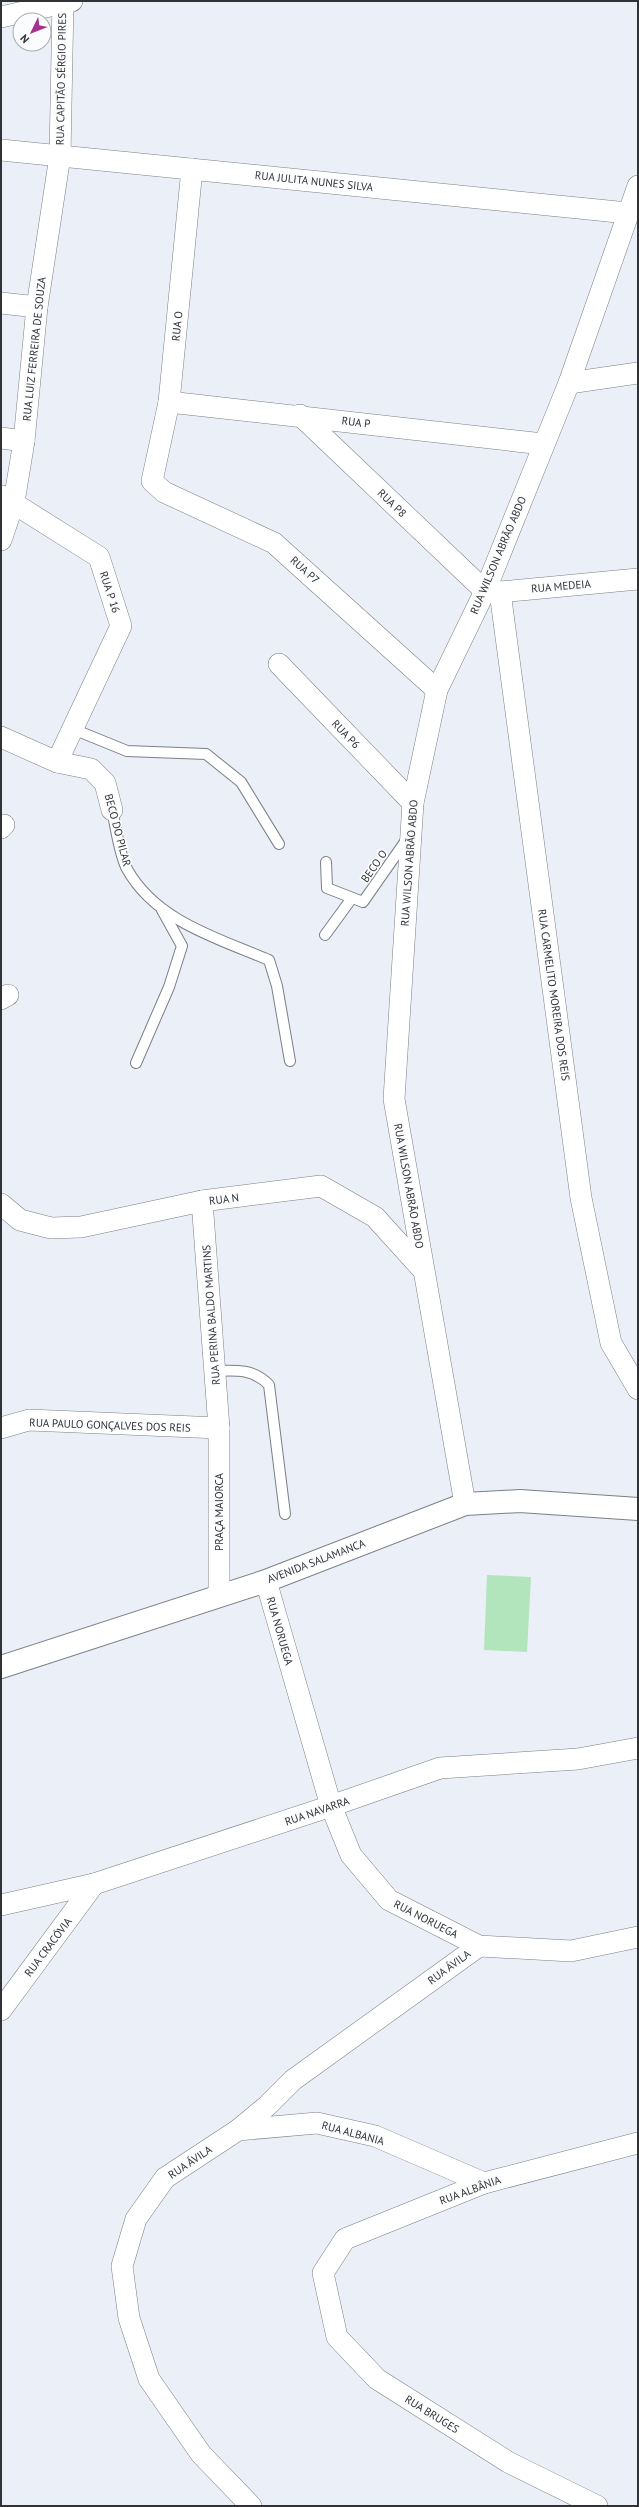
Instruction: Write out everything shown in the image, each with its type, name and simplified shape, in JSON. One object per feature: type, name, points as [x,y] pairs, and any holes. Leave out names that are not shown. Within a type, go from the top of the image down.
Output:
[{"type":"street","points":[[1,17],[66,1]]},
{"type":"street","name":"RUA CAPITÃO SÉRGIO PIRES","points":[[60,156],[66,1]]},
{"type":"street","name":"RUA JULITA NUNES SILVA","points":[[1,150],[628,213]]},
{"type":"street","name":"RUA LUIZ FERREIRA DE SOUZA","points":[[1,540],[8,499],[24,441],[37,307],[60,156]]},
{"type":"street","name":"RUA O","points":[[152,481],[169,402],[192,169]]},
{"type":"street","name":"RUA WILSON ABRÃO ABDO","points":[[465,1504],[394,1099],[413,803],[437,690],[492,591],[543,444],[569,383],[638,186]]},
{"type":"street","points":[[1,303],[37,307]]},
{"type":"street","points":[[569,383],[638,373]]},
{"type":"street","name":"RUA P","points":[[169,402],[300,415],[543,444]]},
{"type":"street","name":"RUA P8","points":[[300,415],[492,591]]},
{"type":"street","points":[[1,438],[24,441]]},
{"type":"street","name":"RUA P7","points":[[152,481],[164,492],[274,543],[437,690]]},
{"type":"street","name":"RUA P 16","points":[[8,499],[99,557],[121,626],[57,762]]},
{"type":"street","name":"RUA MEDEIA","points":[[492,591],[638,579]]},
{"type":"street","name":"RUA CARMELITO MOREIRA DOS REIS","points":[[492,591],[581,1198],[611,1342],[638,1389]]},
{"type":"street","name":"RUA P6","points":[[279,664],[413,803]]},
{"type":"street","name":"BECO DO PILAR","points":[[1,737],[57,762],[91,769],[105,783],[112,810]]},
{"type":"street","name":"RUA N","points":[[1,1204],[20,1220],[51,1228],[81,1226],[202,1201],[321,1186],[375,1218],[423,1270]]},
{"type":"street","name":"RUA PERINA BALDO MARTINS","points":[[202,1201],[219,1428]]},
{"type":"street","name":"RUA PAULO GONÇALVES DOS REIS","points":[[1,1428],[29,1420],[219,1428]]},
{"type":"street","name":"PRAÇA MAIORCA","points":[[219,1428],[219,1596]]},
{"type":"street","name":"AVENIDA SALAMANCA","points":[[1,1667],[266,1581],[465,1504],[520,1501],[638,1509]]},
{"type":"street","name":"RUA NORUEGA","points":[[266,1581],[331,1806],[351,1856],[389,1900],[479,1946],[570,1951],[638,1937]]},
{"type":"street","name":"RUA NAVARRA","points":[[1,1905],[94,1884],[331,1806],[440,1768],[578,1759],[638,1748]]},
{"type":"street","name":"RUA CRACÓVIA","points":[[1,2010],[94,1884]]},
{"type":"street","name":"RUA ÁVILA","points":[[251,2506],[201,2454],[149,2379],[129,2318],[122,2266],[136,2220],[166,2178],[238,2130],[267,2106],[293,2080],[479,1946]]},
{"type":"street","name":"RUA ALBANIA","points":[[238,2130],[317,2123],[375,2136],[484,2183]]},
{"type":"street","name":"RUA ALBÂNIA","points":[[323,2273],[345,2239],[484,2183],[638,2143]]},
{"type":"street","name":"RUA BRUGES","points":[[323,2273],[337,2337],[377,2379],[508,2462],[597,2506]]},
{"type":"lane","points":[[73,729],[127,751],[206,754],[241,782],[279,844]]},
{"type":"lane","name":"BECO DO PILAR","points":[[112,810],[127,868],[140,889],[162,909],[195,929],[269,960],[277,986],[290,1061]]},
{"type":"lane","name":"BECO O","points":[[352,898],[363,902],[411,834]]},
{"type":"lane","points":[[325,935],[352,898],[327,888],[326,862]]},
{"type":"lane","name":"BECO DO PILAR","points":[[136,1063],[169,986],[182,946],[162,909]]},
{"type":"lane","points":[[215,1371],[243,1370],[261,1376],[270,1385],[285,1514]]},
{"type":"green space","points":[[487,1575],[531,1577],[527,1652],[484,1650]]}]
